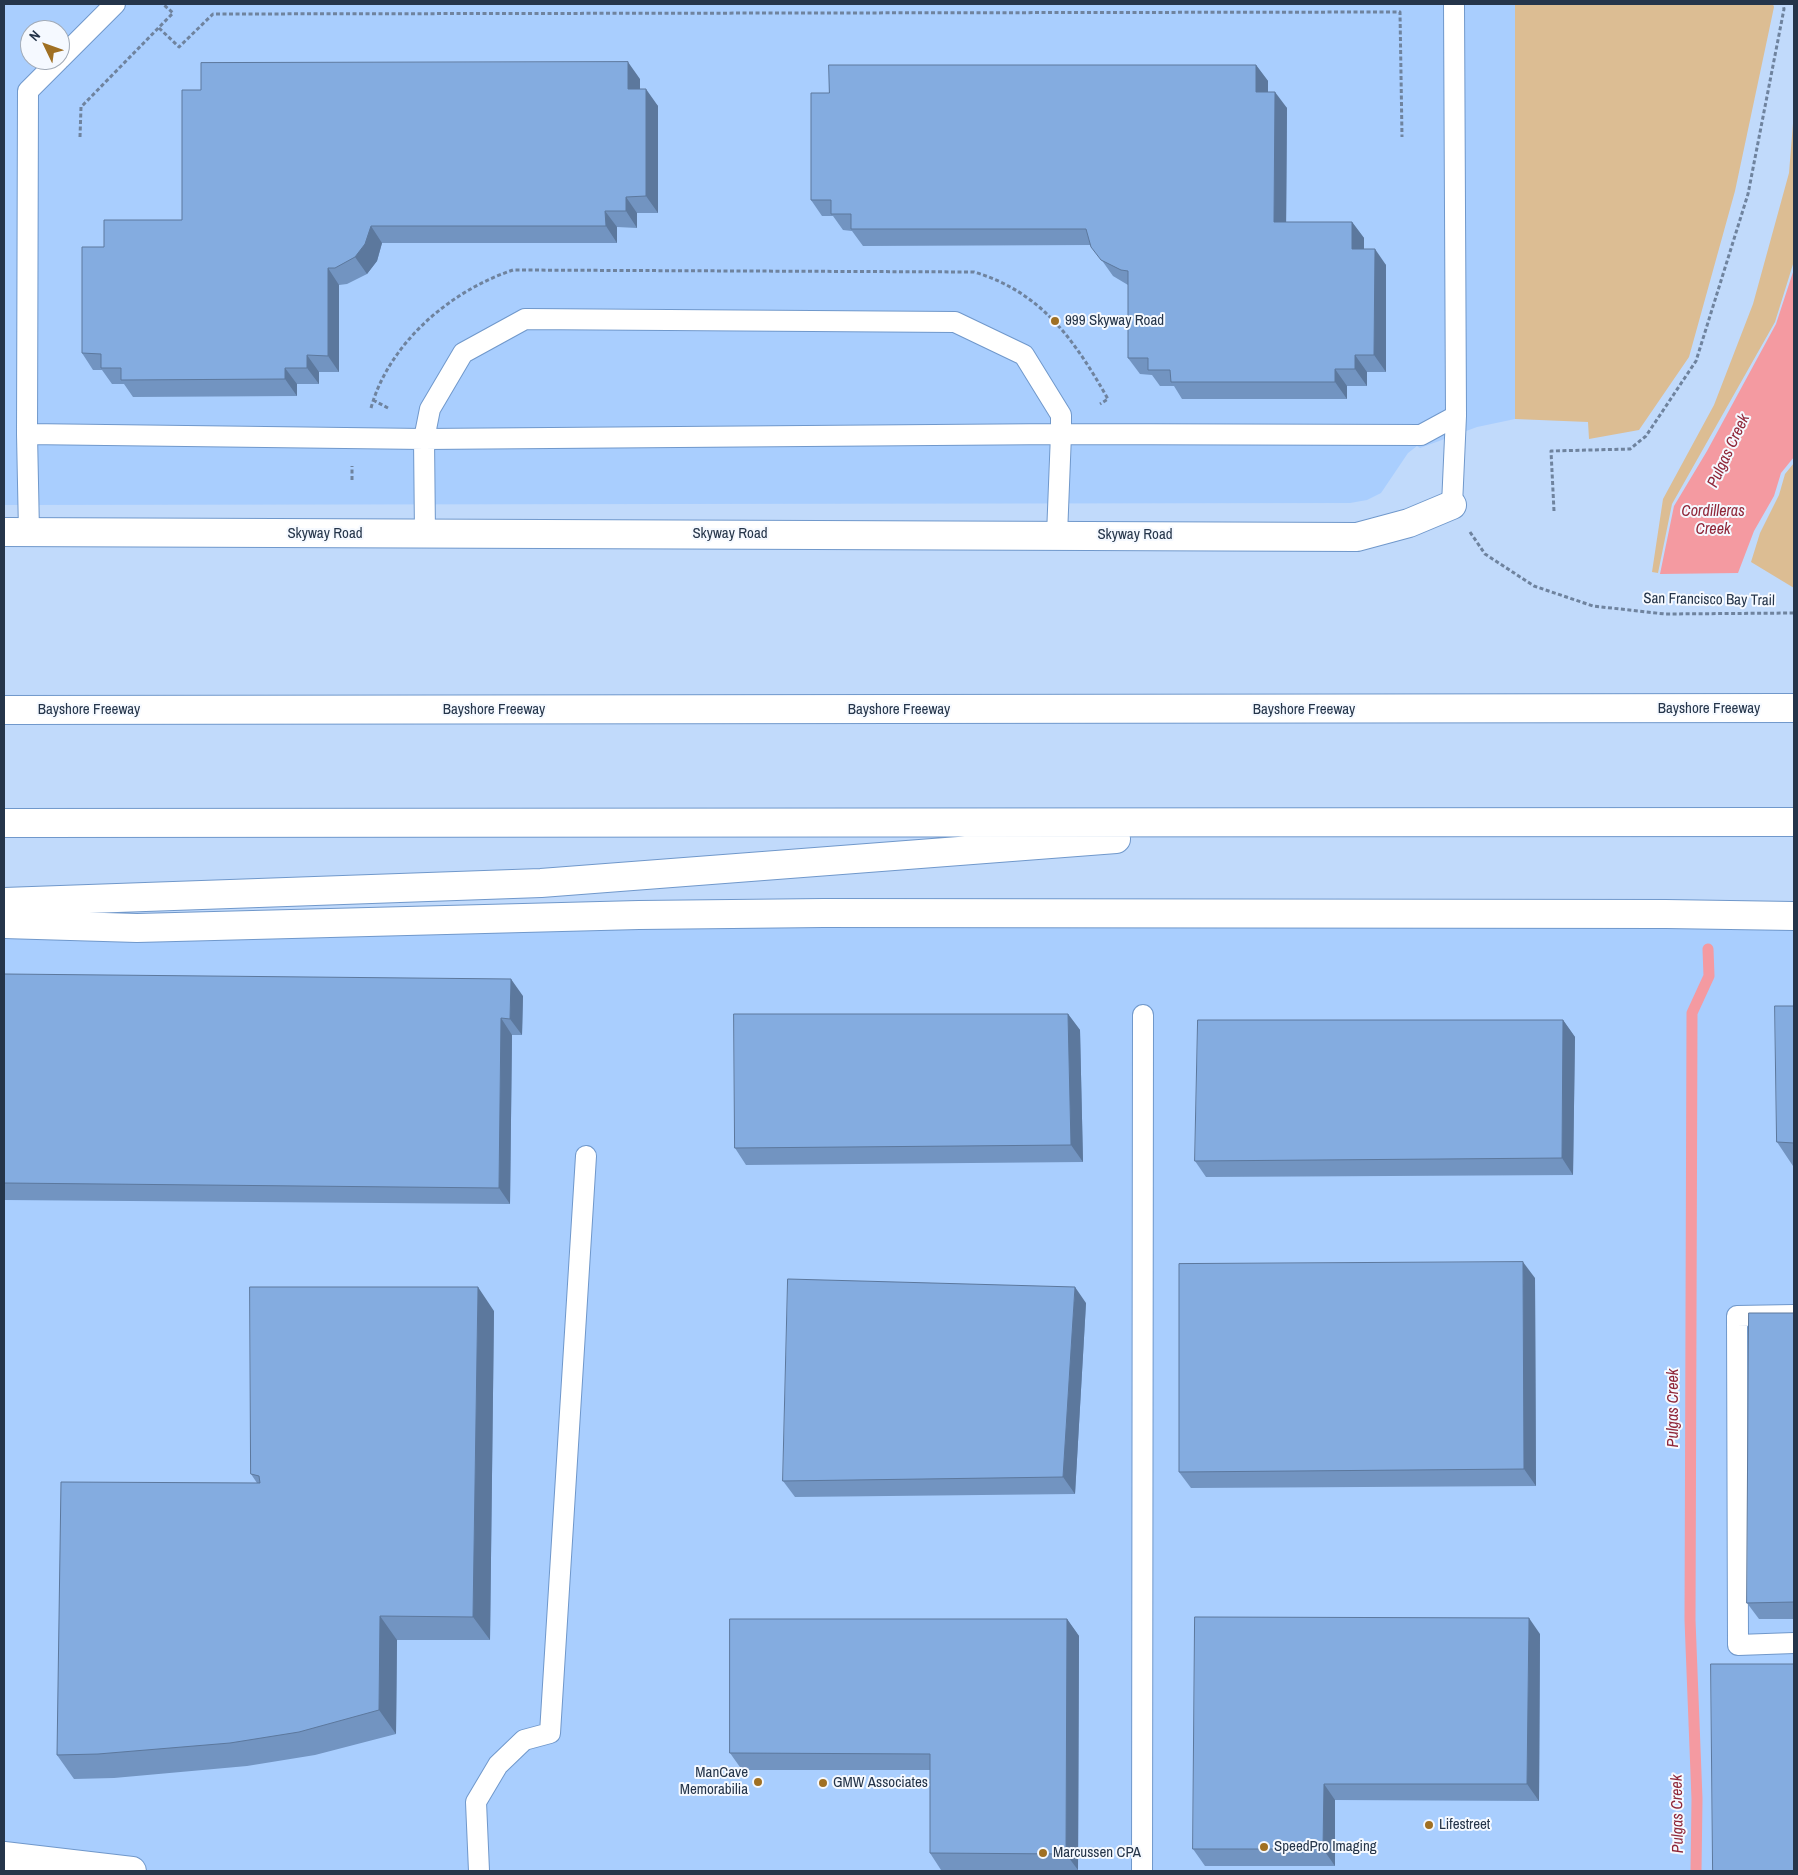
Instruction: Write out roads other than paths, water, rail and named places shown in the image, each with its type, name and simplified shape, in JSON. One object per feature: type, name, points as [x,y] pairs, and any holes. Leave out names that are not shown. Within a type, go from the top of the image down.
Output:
[{"type":"main road","name":"Skyway Road","points":[[17,532],[1058,534],[1357,537],[1409,523],[1452,505]]},
{"type":"main road","name":"Bayshore Freeway","points":[[4,710],[1794,708]]},
{"type":"main road","points":[[4,902],[540,883],[1332,822]]},
{"type":"main road","points":[[4,823],[1794,822]]},
{"type":"main road","points":[[4,924],[137,928],[639,915],[824,913],[1666,914],[1794,916]]},
{"type":"main road","points":[[4,1856],[132,1871]]},
{"type":"lane","points":[[70,48],[115,4]]},
{"type":"lane","points":[[1452,505],[1456,416],[1454,4]]},
{"type":"lane","points":[[17,532],[27,434],[28,91],[48,70]]},
{"type":"lane","points":[[425,534],[424,439],[430,409],[463,353],[525,318],[955,322],[1024,355],[1060,415],[1058,534]]},
{"type":"lane","points":[[27,434],[424,439],[1061,434],[1421,435],[1456,416]]},
{"type":"lane","points":[[1142,1871],[1143,1015]]},
{"type":"lane","points":[[479,1871],[476,1802],[498,1765],[524,1740],[550,1733],[586,1156]]},
{"type":"lane","points":[[1794,1315],[1736,1316],[1738,1645],[1794,1643]]},
{"type":"water","name":"Cordilleras Creek","points":[[1794,269],[1794,457],[1781,473],[1774,496],[1754,531],[1738,573],[1660,574],[1674,506],[1707,451],[1776,324]]},
{"type":"waterway","name":"Pulgas Creek","points":[[1696,1871],[1697,1799],[1690,1620],[1692,1013],[1709,976],[1708,949]]},
{"type":"place","name":"999 Skyway Road","points":[[1055,321]]},
{"type":"place","name":"ManCave Memorabilia","points":[[758,1782]]},
{"type":"place","name":"GMW Associates","points":[[823,1783]]},
{"type":"place","name":"Lifestreet","points":[[1429,1825]]},
{"type":"place","name":"SpeedPro Imaging","points":[[1264,1847]]},
{"type":"place","name":"Marcussen CPA","points":[[1043,1853]]}]
